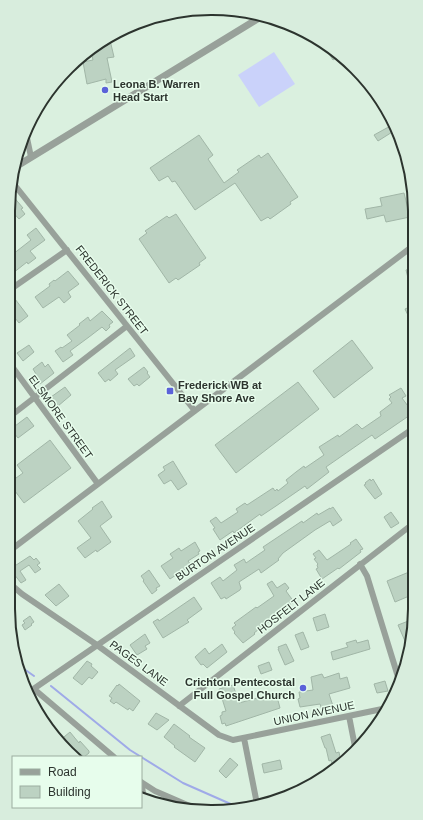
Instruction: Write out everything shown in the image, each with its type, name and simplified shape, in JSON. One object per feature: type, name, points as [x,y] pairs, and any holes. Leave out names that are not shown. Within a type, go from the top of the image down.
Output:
[{"type":"street","points":[[21,163],[255,20]]},
{"type":"street","points":[[28,141],[31,157]]},
{"type":"street","name":"FREDERICK STREET","points":[[17,189],[195,411]]},
{"type":"street","points":[[15,286],[67,250]]},
{"type":"street","points":[[15,547],[408,250]]},
{"type":"street","points":[[15,413],[127,326]]},
{"type":"street","name":"ELSMORE STREET","points":[[15,370],[98,484]]},
{"type":"street","name":"BURTON AVENUE","points":[[32,689],[408,432]]},
{"type":"street","name":"HOSFELT LANE","points":[[179,706],[408,528]]},
{"type":"street","points":[[360,564],[367,576],[397,674]]},
{"type":"street","name":"PAGES LANE","points":[[15,588],[97,645],[219,735],[233,740],[244,738]]},
{"type":"street","points":[[34,692],[113,756]]},
{"type":"street","name":"UNION AVENUE","points":[[244,738],[380,709]]},
{"type":"street","points":[[349,716],[354,743]]},
{"type":"street","points":[[244,738],[257,799]]},
{"type":"street","points":[[142,783],[160,794],[180,802]]},
{"type":"shaded area","points":[[274,52],[295,84],[259,107],[238,75]]},
{"type":"building","points":[[111,43],[114,57],[107,58],[112,82],[106,83],[106,79],[87,84],[83,63],[93,60],[92,56]]},
{"type":"building","points":[[389,127],[391,133],[378,141],[374,135]]},
{"type":"building","points":[[199,135],[213,155],[208,159],[224,183],[239,172],[237,170],[259,155],[261,158],[268,153],[298,197],[270,219],[268,217],[261,221],[235,183],[195,210],[175,181],[172,182],[168,176],[159,181],[150,168]]},
{"type":"building","points":[[404,193],[408,209],[408,217],[386,222],[384,215],[367,219],[365,209],[382,206],[380,198]]},
{"type":"building","points":[[15,199],[23,208],[21,209],[25,214],[19,219],[15,215]]},
{"type":"building","points":[[176,214],[206,258],[199,263],[200,265],[178,280],[176,278],[169,283],[139,239],[147,233],[145,231],[167,216],[169,218]]},
{"type":"building","points":[[36,228],[45,240],[30,251],[36,258],[28,264],[27,262],[15,271],[15,253],[31,240],[27,235]]},
{"type":"building","points":[[68,271],[79,284],[68,292],[71,297],[64,303],[59,297],[43,308],[35,297],[50,286],[49,284],[54,280],[55,281]]},
{"type":"building","points":[[15,299],[28,316],[19,323],[15,318]]},
{"type":"building","points":[[408,308],[408,315],[405,309]]},
{"type":"building","points":[[102,311],[113,322],[109,325],[110,327],[106,331],[102,327],[70,351],[73,355],[63,362],[55,351],[72,341],[67,335],[88,317],[90,321]]},
{"type":"building","points":[[352,340],[373,368],[334,398],[313,371]]},
{"type":"building","points":[[29,345],[34,352],[23,361],[17,353]]},
{"type":"building","points":[[130,348],[135,356],[115,370],[118,374],[110,381],[109,379],[105,382],[98,373]]},
{"type":"building","points":[[42,362],[45,367],[48,364],[54,373],[40,384],[33,375],[36,374],[33,369]]},
{"type":"building","points":[[144,367],[150,377],[139,386],[137,384],[134,386],[128,379]]},
{"type":"building","points":[[298,382],[319,409],[236,473],[215,445]]},
{"type":"building","points":[[65,387],[71,395],[58,406],[51,397]]},
{"type":"building","points":[[401,388],[406,396],[402,398],[408,406],[408,416],[375,439],[372,435],[326,467],[329,472],[307,489],[305,486],[261,516],[260,514],[234,533],[233,531],[220,540],[210,521],[216,517],[221,523],[238,512],[236,509],[245,503],[247,505],[273,488],[275,491],[277,489],[278,491],[288,483],[286,480],[296,472],[304,466],[305,468],[324,455],[319,447],[338,435],[339,437],[357,424],[362,429],[381,416],[380,412],[392,403],[389,399],[391,397],[389,395]]},
{"type":"building","points":[[27,417],[34,426],[18,438],[15,434],[15,426]]},
{"type":"building","points":[[50,440],[71,468],[24,503],[15,491],[15,479],[23,473],[17,465]]},
{"type":"building","points":[[173,461],[187,484],[178,490],[171,480],[164,484],[158,475],[165,470],[163,467]]},
{"type":"building","points":[[370,479],[371,481],[373,479],[382,494],[375,499],[364,485]]},
{"type":"building","points":[[102,501],[112,517],[100,526],[111,542],[85,558],[77,548],[91,538],[78,521]]},
{"type":"building","points":[[333,507],[342,520],[333,526],[330,521],[315,530],[283,553],[278,559],[279,560],[261,573],[259,569],[239,582],[241,588],[240,590],[226,599],[225,597],[221,599],[211,583],[220,577],[223,581],[237,570],[234,565],[244,559],[246,563],[265,550],[263,547],[302,521],[303,523],[317,513],[318,515]]},
{"type":"building","points":[[391,512],[399,523],[391,528],[384,517]]},
{"type":"building","points":[[356,539],[363,549],[360,550],[361,552],[339,569],[338,568],[322,579],[316,569],[318,568],[318,564],[314,559],[316,558],[313,554],[319,550],[327,560]]},
{"type":"building","points":[[195,542],[200,551],[198,552],[199,554],[188,561],[191,565],[170,579],[161,566],[173,558],[170,554],[179,548],[181,551]]},
{"type":"building","points":[[30,556],[34,560],[36,558],[40,563],[37,565],[41,569],[35,573],[29,565],[20,571],[26,580],[21,583],[15,575],[15,566]]},
{"type":"building","points":[[149,570],[160,586],[156,588],[157,590],[152,594],[141,576]]},
{"type":"building","points":[[408,572],[408,597],[395,602],[387,581]]},
{"type":"building","points":[[272,581],[277,588],[285,583],[289,588],[286,591],[294,602],[289,605],[291,607],[267,623],[243,643],[234,633],[235,632],[232,628],[236,625],[234,623],[274,596],[267,584]]},
{"type":"building","points":[[59,584],[69,596],[56,606],[45,595]]},
{"type":"building","points":[[194,597],[202,609],[187,620],[189,622],[163,638],[153,622],[158,619],[159,621]]},
{"type":"building","points":[[325,614],[329,627],[317,631],[313,618]]},
{"type":"building","points":[[30,616],[34,622],[25,630],[22,625],[25,623],[23,621]]},
{"type":"building","points":[[408,621],[405,641],[398,625]]},
{"type":"building","points":[[303,632],[309,647],[301,650],[295,635]]},
{"type":"building","points":[[145,634],[150,643],[145,646],[147,649],[137,655],[130,645]]},
{"type":"building","points":[[356,640],[357,643],[368,640],[370,649],[333,660],[331,652],[348,647],[346,643]]},
{"type":"building","points":[[222,644],[227,652],[207,668],[203,664],[201,665],[195,657],[205,648],[209,654]]},
{"type":"building","points":[[286,644],[294,661],[285,665],[278,647]]},
{"type":"building","points":[[87,661],[92,664],[91,666],[98,672],[92,679],[89,677],[82,685],[73,678]]},
{"type":"building","points":[[269,662],[272,670],[261,674],[258,666]]},
{"type":"building","points":[[339,673],[340,679],[347,677],[350,688],[329,694],[333,706],[322,710],[320,704],[300,707],[298,699],[300,698],[299,692],[313,690],[311,677],[322,674],[324,678]]},
{"type":"building","points":[[385,681],[388,691],[377,693],[374,684]]},
{"type":"building","points":[[119,684],[140,701],[133,711],[129,708],[128,710],[116,702],[114,704],[110,701],[112,698],[109,696]]},
{"type":"building","points":[[233,685],[239,703],[276,693],[280,708],[226,726],[225,723],[222,724],[220,716],[222,715],[222,712],[226,711],[219,689]]},
{"type":"building","points":[[156,713],[169,720],[157,730],[148,724]]},
{"type":"building","points":[[174,724],[205,748],[195,762],[174,747],[175,746],[164,737]]},
{"type":"building","points":[[70,732],[79,743],[80,741],[89,753],[85,756],[82,756],[63,737]]},
{"type":"building","points":[[330,734],[336,753],[339,752],[340,757],[332,763],[331,760],[329,761],[326,748],[321,737]]},
{"type":"building","points":[[230,758],[238,765],[226,778],[219,771]]},
{"type":"building","points":[[280,760],[282,769],[264,773],[262,764]]},
{"type":"waterway","points":[[24,669],[34,676]]},
{"type":"waterway","points":[[51,686],[130,750],[140,756]]},
{"type":"waterway","points":[[142,757],[183,783],[231,804]]},
{"type":"place","name":"Leona B. Warren Head Start","points":[[105,90]]},
{"type":"place","name":"Frederick WB at Bay Shore Ave","points":[[170,391]]},
{"type":"place","name":"Crichton Pentecostal Full Gospel Church","points":[[303,688]]}]
